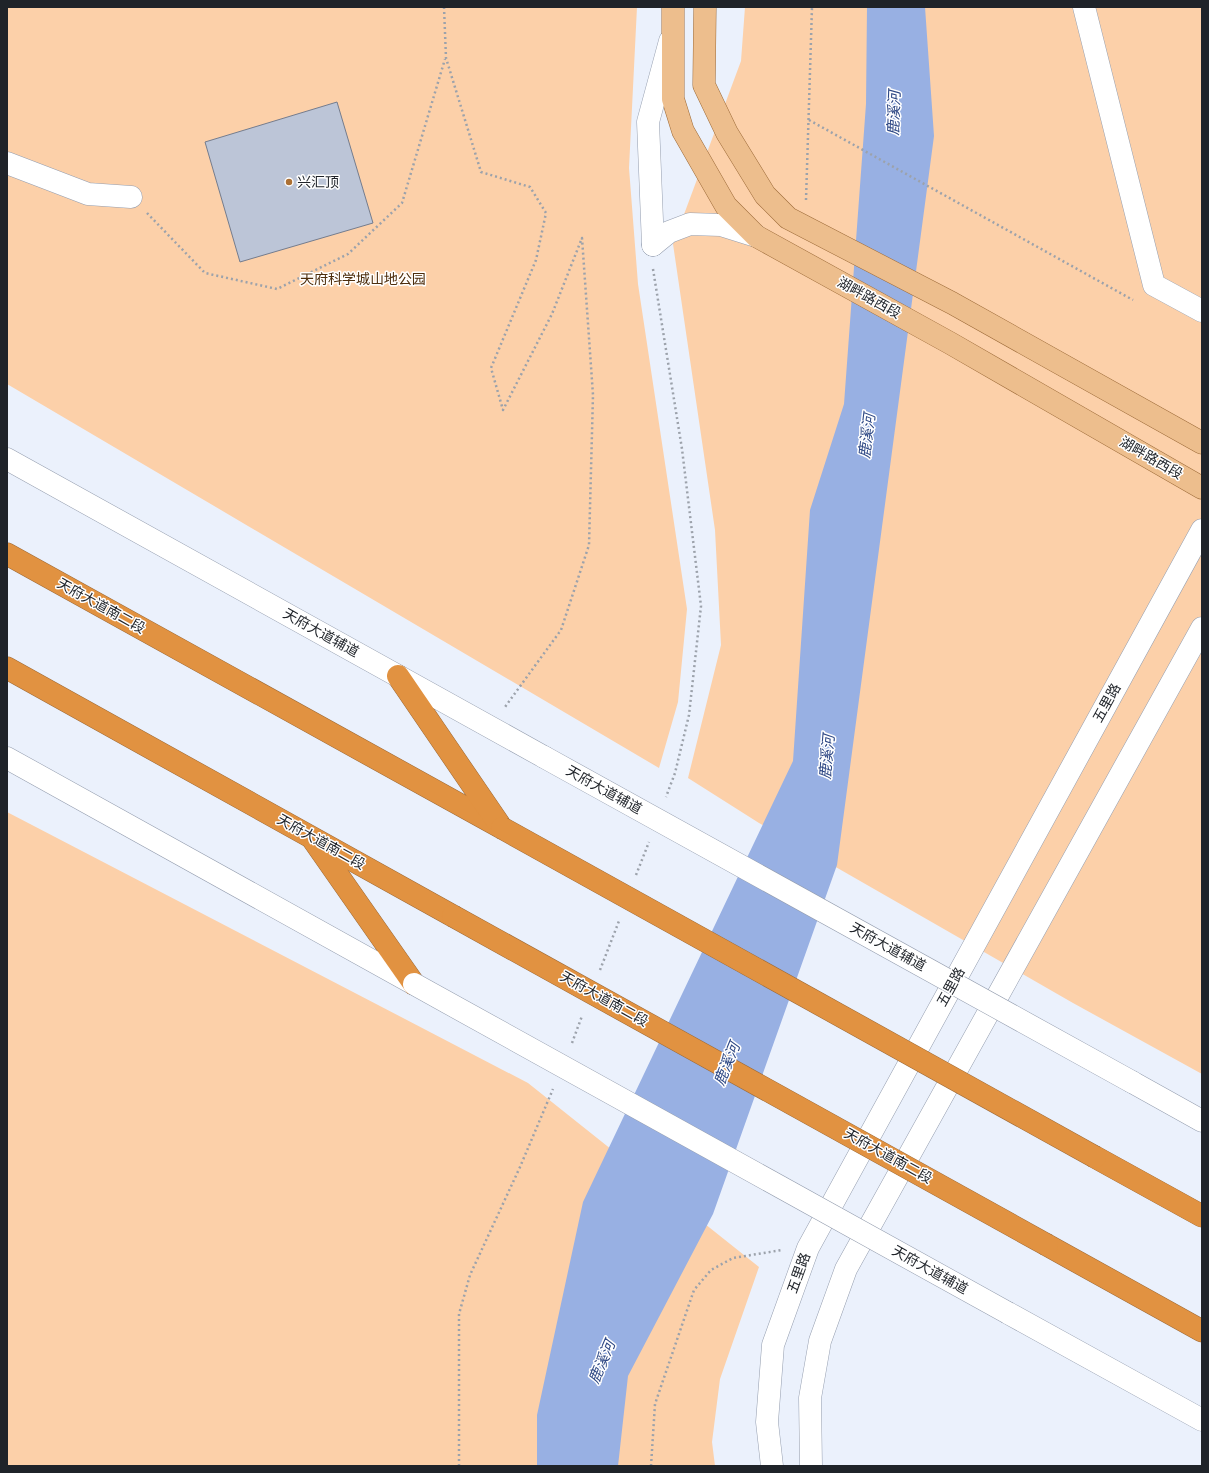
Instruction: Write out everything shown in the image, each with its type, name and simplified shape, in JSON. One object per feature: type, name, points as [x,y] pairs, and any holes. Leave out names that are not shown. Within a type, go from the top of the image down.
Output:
[{"type":"highway","name":"天府大道南二段","points":[[7,554],[1202,1216]]},
{"type":"highway","name":"天府大道南二段","points":[[7,668],[1202,1330]]},
{"type":"highway","points":[[398,676],[502,828]]},
{"type":"highway","points":[[311,836],[414,984]]},
{"type":"main road","name":"湖畔路西段","points":[[673,7],[673,99],[683,131],[726,206],[756,236],[950,343],[1202,488]]},
{"type":"main road","points":[[705,7],[704,85],[727,133],[765,195],[788,218],[952,303],[1202,443]]},
{"type":"street","points":[[1084,7],[1154,285],[1202,311]]},
{"type":"street","points":[[672,34],[648,122],[653,245],[669,232],[690,224],[721,225],[756,236]]},
{"type":"street","points":[[7,163],[88,194],[131,197]]},
{"type":"street","name":"天府大道辅道","points":[[7,459],[1202,1121]]},
{"type":"street","name":"五里路","points":[[772,1466],[767,1422],[773,1345],[808,1248],[1202,530]]},
{"type":"street","points":[[811,1466],[810,1398],[812,1384],[820,1342],[846,1268],[1202,628]]},
{"type":"street","name":"天府大道辅道","points":[[7,758],[1202,1420]]},
{"type":"path","points":[[444,7],[446,58],[481,172],[530,187],[546,213],[536,260],[491,368],[503,410],[552,314],[582,238],[593,395],[589,545],[561,630],[491,727]]},
{"type":"path","points":[[806,227],[812,7]]},
{"type":"path","points":[[131,197],[205,273],[277,288],[348,254],[402,203],[446,58]]},
{"type":"path","points":[[809,120],[1134,300]]},
{"type":"path","points":[[651,1466],[655,1404],[694,1290],[712,1270],[733,1258],[786,1249]]},
{"type":"green space","name":"天府科学城山地公园","points":[[7,7],[637,7],[629,168],[638,284],[687,609],[678,702],[659,768],[7,384]]},
{"type":"green space","points":[[745,7],[1202,7],[1202,1074],[1073,1003],[759,823],[688,778],[721,645],[715,530],[673,244],[741,61]]},
{"type":"green space","points":[[7,812],[528,1083],[759,1267],[720,1379],[712,1442],[715,1466],[7,1466]]},
{"type":"water","name":"鹿溪河","points":[[867,7],[925,7],[934,136],[837,865],[713,1214],[628,1376],[618,1466],[537,1466],[537,1415],[583,1202],[793,761],[810,510],[844,404],[866,104]]},
{"type":"building","name":"兴汇顶","points":[[337,102],[373,223],[240,262],[205,142]]},
{"type":"place","name":"兴汇顶","points":[[289,182]]}]
